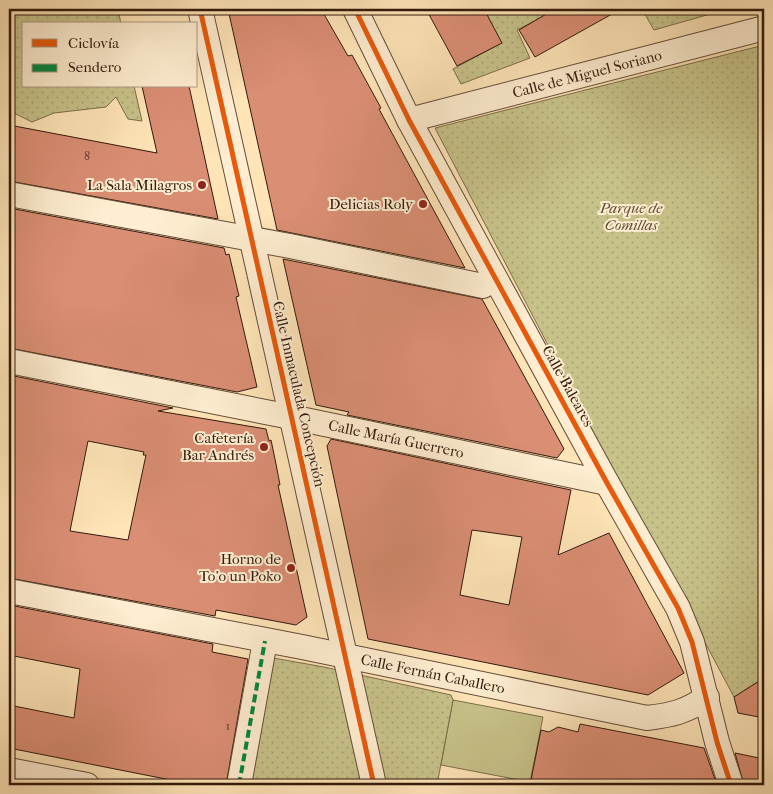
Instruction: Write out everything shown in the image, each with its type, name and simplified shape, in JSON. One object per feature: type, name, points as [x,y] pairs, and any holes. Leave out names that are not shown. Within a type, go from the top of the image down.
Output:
[{"type":"street","name":"Calle Inmaculada Concepción","points":[[200,9],[374,785]]},
{"type":"street","name":"Calle Baleares","points":[[355,9],[409,120],[607,483],[678,608],[692,642],[731,785]]},
{"type":"street","name":"Calle de Miguel Soriano","points":[[409,120],[764,28]]},
{"type":"street","points":[[9,194],[290,246],[483,286],[495,279]]},
{"type":"street","name":"Calle María Guerrero","points":[[9,361],[291,417],[607,483]]},
{"type":"street","name":"Calle Fernán Caballero","points":[[9,591],[344,656],[648,718],[672,715],[696,705],[706,697]]},
{"type":"street","points":[[239,785],[265,641]]},
{"type":"street","points":[[9,770],[87,785]]},
{"type":"green space","points":[[9,9],[118,9],[121,22],[22,22],[22,88],[134,88],[142,121],[128,119],[116,97],[106,107],[54,113],[32,122],[14,113],[9,104]]},
{"type":"green space","points":[[482,9],[557,9],[517,30],[530,58],[461,84],[453,69],[500,44]]},
{"type":"green space","points":[[642,9],[728,9],[654,30]]},
{"type":"green space","name":"Parque de Comillas","points":[[764,45],[764,678],[734,697],[435,128]]},
{"type":"green space","points":[[262,656],[324,667],[451,695],[453,700],[437,785],[227,785],[240,719]]},
{"type":"green space","points":[[453,700],[543,717],[530,782],[441,765]]},
{"type":"building","points":[[228,9],[321,9],[348,56],[352,55],[465,268],[277,230]]},
{"type":"building","points":[[426,9],[484,9],[502,43],[457,66]]},
{"type":"building","points":[[555,9],[621,9],[535,57],[519,30]]},
{"type":"building","points":[[142,88],[189,88],[218,219],[9,181],[9,125],[157,153]]},
{"type":"building","points":[[9,208],[224,248],[226,255],[229,254],[239,296],[236,297],[257,387],[237,392],[9,348]]},
{"type":"building","points":[[283,259],[482,299],[564,449],[557,458],[347,415],[349,412],[316,405]]},
{"type":"building","points":[[9,375],[173,408],[158,411],[266,429],[269,441],[271,440],[280,485],[278,485],[307,617],[296,625],[216,610],[215,616],[9,578]],"holes":[[[88,441],[144,452],[143,455],[146,455],[128,540],[70,531]]]},
{"type":"building","points":[[331,439],[571,490],[558,555],[609,533],[684,673],[648,695],[368,639],[327,446]],"holes":[[[472,530],[522,537],[509,605],[460,595]]]},
{"type":"building","points":[[9,605],[213,644],[212,652],[248,659],[226,785],[196,785],[9,748],[9,705],[74,718],[80,669],[9,655]]},
{"type":"building","points":[[764,678],[764,718],[738,713],[734,697]]},
{"type":"building","points":[[580,724],[704,748],[717,785],[530,785],[541,730],[549,732],[558,727],[578,732]]},
{"type":"building","points":[[735,753],[764,759],[764,785],[744,785]]},
{"type":"marked path","points":[[239,785],[265,641]]},
{"type":"cycle path","points":[[200,9],[374,785]]},
{"type":"cycle path","points":[[355,9],[409,120],[607,483],[678,608],[692,642],[717,742],[731,785]]},
{"type":"place","name":"La Sala Milagros","points":[[202,185]]},
{"type":"place","name":"Delicias Roly","points":[[423,204]]},
{"type":"place","name":"Cafetería Bar Andrés","points":[[264,447]]},
{"type":"place","name":"Horno de To'o un Poko","points":[[291,568]]}]
